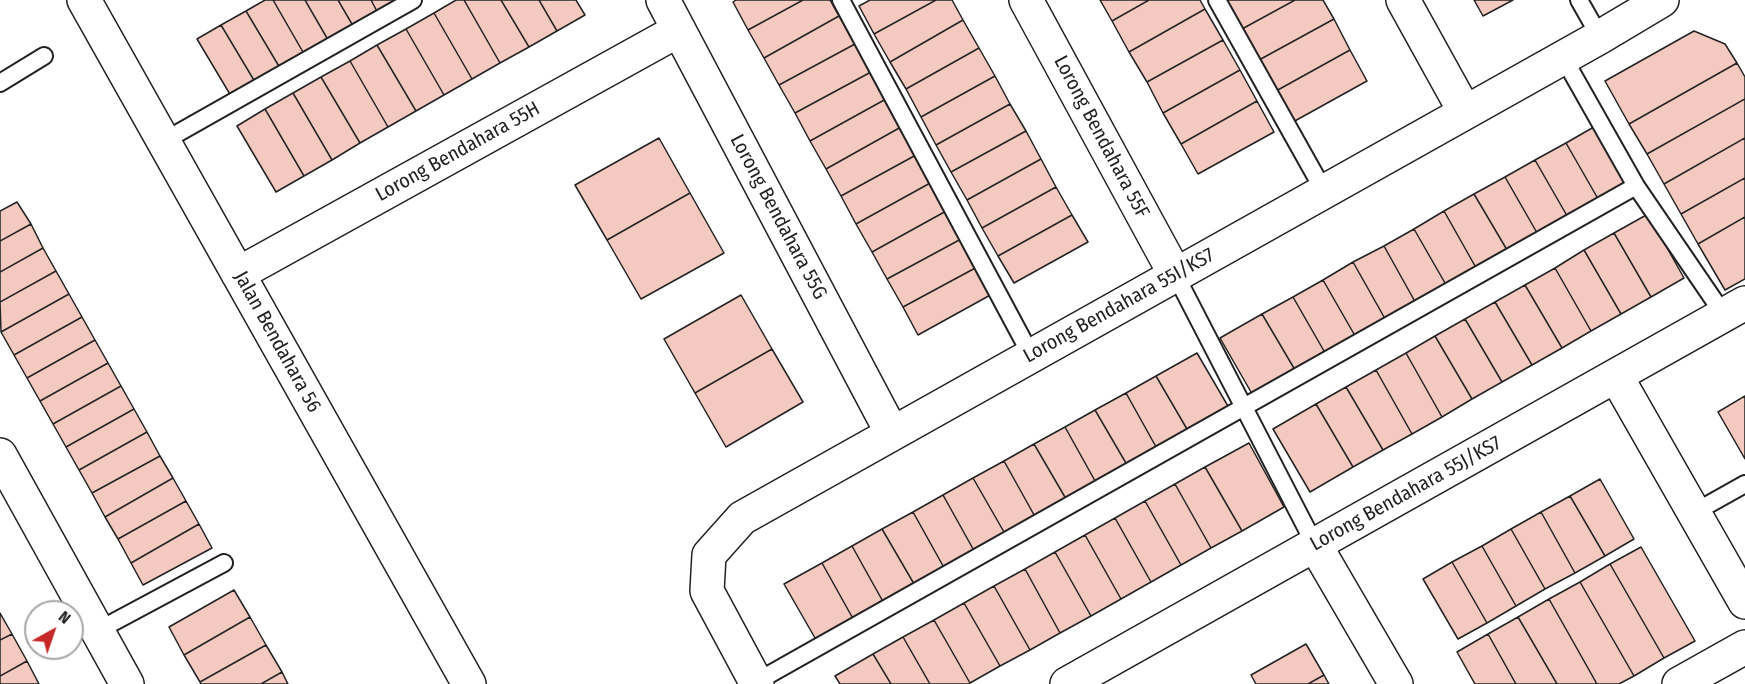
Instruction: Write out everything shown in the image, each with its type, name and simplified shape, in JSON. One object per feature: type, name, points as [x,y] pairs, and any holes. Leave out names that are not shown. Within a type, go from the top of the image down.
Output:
[{"type":"street","name":"Lorong Bendahara 55G","points":[[663,0],[892,433]]},
{"type":"street","name":"Lorong Bendahara 55F","points":[[1026,0],[1175,274]]},
{"type":"street","points":[[1403,0],[1466,112]]},
{"type":"street","name":"Lorong Bendahara 55I/KS7","points":[[757,683],[707,591],[709,555],[742,518],[1600,37],[1662,0]]},
{"type":"street","name":"Jalan Bendahara 56","points":[[87,1],[469,684]]},
{"type":"street","name":"Lorong Bendahara 55H","points":[[238,274],[679,30]]},
{"type":"street","name":"Lorong Bendahara 55J/KS7","points":[[1074,682],[1734,309]]},
{"type":"street","points":[[1616,376],[1745,602]]},
{"type":"street","points":[[0,455],[127,684]]},
{"type":"street","points":[[1315,545],[1396,684]]},
{"type":"street","points":[[1678,684],[1745,647]]},
{"type":"lane","points":[[164,141],[413,0]]},
{"type":"lane","points":[[841,0],[1031,355]]},
{"type":"lane","points":[[1217,0],[1324,191]]},
{"type":"lane","points":[[1579,0],[1600,37]]},
{"type":"lane","points":[[0,83],[44,56]]},
{"type":"lane","points":[[1563,57],[1636,186],[1734,309]]},
{"type":"lane","points":[[757,683],[1636,186]]},
{"type":"lane","points":[[1175,274],[1315,545]]},
{"type":"lane","points":[[1695,512],[1745,484]]},
{"type":"lane","points":[[98,631],[224,563]]},
{"type":"building","points":[[265,0],[273,0],[307,59],[283,73],[246,11]]},
{"type":"building","points":[[273,0],[305,0],[331,45],[307,59]]},
{"type":"building","points":[[305,0],[338,0],[356,31],[331,45]]},
{"type":"building","points":[[338,0],[371,0],[380,17],[356,31]]},
{"type":"building","points":[[371,0],[403,0],[380,17]]},
{"type":"building","points":[[456,0],[464,0],[500,63],[472,79],[434,13]]},
{"type":"building","points":[[464,0],[501,0],[529,47],[500,63]]},
{"type":"building","points":[[501,0],[539,0],[557,31],[529,47]]},
{"type":"building","points":[[539,0],[576,0],[585,15],[557,31]]},
{"type":"building","points":[[736,0],[803,0],[748,30],[733,2]]},
{"type":"building","points":[[803,0],[830,0],[839,16],[764,58],[748,30]]},
{"type":"building","points":[[870,0],[936,0],[874,34],[859,6]]},
{"type":"building","points":[[936,0],[952,0],[963,20],[890,62],[874,34]]},
{"type":"building","points":[[1100,0],[1149,0],[1112,21]]},
{"type":"building","points":[[1149,0],[1200,0],[1205,9],[1129,52],[1112,21]]},
{"type":"building","points":[[1225,0],[1295,0],[1242,29]]},
{"type":"building","points":[[1295,0],[1323,0],[1334,19],[1259,60],[1242,29]]},
{"type":"building","points":[[1474,0],[1513,0],[1483,16]]},
{"type":"building","points":[[1205,9],[1223,40],[1147,82],[1129,52]]},
{"type":"building","points":[[246,11],[283,73],[258,87],[221,25]]},
{"type":"building","points":[[434,13],[472,79],[444,95],[406,29]]},
{"type":"building","points":[[839,16],[855,44],[779,85],[764,58]]},
{"type":"building","points":[[1334,19],[1350,50],[1276,91],[1259,60]]},
{"type":"building","points":[[963,20],[979,48],[906,89],[890,62]]},
{"type":"building","points":[[221,25],[258,87],[234,101],[197,39]]},
{"type":"building","points":[[406,29],[444,95],[416,111],[377,45]]},
{"type":"building","points":[[1694,31],[1725,44],[1737,63],[1629,124],[1605,81]]},
{"type":"building","points":[[1223,40],[1240,70],[1163,113],[1147,82]]},
{"type":"building","points":[[855,44],[871,72],[795,113],[779,85]]},
{"type":"building","points":[[377,45],[416,111],[388,127],[350,61]]},
{"type":"building","points":[[979,48],[995,76],[921,117],[906,89]]},
{"type":"building","points":[[1350,50],[1367,81],[1293,122],[1276,91]]},
{"type":"building","points":[[350,61],[388,127],[360,143],[321,77]]},
{"type":"building","points":[[1737,63],[1745,77],[1745,99],[1647,154],[1629,124]]},
{"type":"building","points":[[1240,70],[1257,101],[1181,144],[1163,113]]},
{"type":"building","points":[[871,72],[886,99],[810,141],[795,113]]},
{"type":"building","points":[[995,76],[1010,104],[936,145],[921,117]]},
{"type":"building","points":[[321,77],[360,143],[332,160],[293,93]]},
{"type":"building","points":[[293,93],[332,160],[304,176],[265,109]]},
{"type":"building","points":[[886,99],[901,127],[826,169],[810,141]]},
{"type":"building","points":[[1745,99],[1745,138],[1664,184],[1647,154]]},
{"type":"building","points":[[1257,101],[1274,132],[1198,174],[1181,144]]},
{"type":"building","points":[[1010,104],[1026,131],[951,172],[936,145]]},
{"type":"building","points":[[265,109],[304,176],[276,192],[237,126]]},
{"type":"building","points":[[1599,124],[1634,185],[1601,204],[1566,143]]},
{"type":"building","points":[[901,127],[916,155],[841,196],[826,169]]},
{"type":"building","points":[[1026,131],[1041,159],[967,200],[951,172]]},
{"type":"building","points":[[659,138],[690,193],[607,240],[575,185]]},
{"type":"building","points":[[1745,138],[1745,178],[1681,214],[1664,184]]},
{"type":"building","points":[[1566,143],[1601,204],[1570,221],[1535,160]]},
{"type":"building","points":[[916,155],[932,182],[856,224],[841,196]]},
{"type":"building","points":[[1041,159],[1056,187],[982,228],[967,200]]},
{"type":"building","points":[[1535,160],[1570,221],[1540,238],[1505,177]]},
{"type":"building","points":[[1505,177],[1540,238],[1510,255],[1474,194]]},
{"type":"building","points":[[1745,178],[1745,217],[1698,244],[1681,214]]},
{"type":"building","points":[[932,182],[948,210],[872,252],[856,224]]},
{"type":"building","points":[[1056,187],[1072,215],[998,256],[982,228]]},
{"type":"building","points":[[690,193],[724,253],[641,299],[607,240]]},
{"type":"building","points":[[1474,194],[1510,255],[1479,273],[1444,211]]},
{"type":"building","points":[[17,202],[31,224],[0,241],[0,211]]},
{"type":"building","points":[[948,210],[963,238],[887,279],[872,252]]},
{"type":"building","points":[[1444,211],[1479,273],[1449,290],[1414,229]]},
{"type":"building","points":[[1648,214],[1684,278],[1651,297],[1614,233]]},
{"type":"building","points":[[1072,215],[1088,242],[1014,283],[998,256]]},
{"type":"building","points":[[1745,217],[1745,279],[1725,290],[1698,244]]},
{"type":"building","points":[[31,224],[43,248],[0,272],[0,241]]},
{"type":"building","points":[[1414,229],[1449,290],[1418,307],[1384,246]]},
{"type":"building","points":[[1614,233],[1651,297],[1621,314],[1584,250]]},
{"type":"building","points":[[963,238],[979,266],[903,307],[887,279]]},
{"type":"building","points":[[1384,246],[1418,307],[1388,324],[1353,262]]},
{"type":"building","points":[[43,248],[56,271],[0,302],[0,272]]},
{"type":"building","points":[[1584,250],[1621,314],[1591,331],[1555,268]]},
{"type":"building","points":[[1353,262],[1388,324],[1358,341],[1323,280]]},
{"type":"building","points":[[979,266],[994,293],[918,335],[903,307]]},
{"type":"building","points":[[1555,268],[1591,331],[1562,348],[1525,285]]},
{"type":"building","points":[[56,271],[69,294],[1,332],[0,302]]},
{"type":"building","points":[[1323,280],[1358,341],[1328,358],[1293,297]]},
{"type":"building","points":[[1525,285],[1562,348],[1532,365],[1495,302]]},
{"type":"building","points":[[69,294],[82,317],[14,355],[1,332]]},
{"type":"building","points":[[741,295],[772,349],[695,393],[664,339]]},
{"type":"building","points":[[1293,297],[1328,358],[1298,375],[1262,314]]},
{"type":"building","points":[[1495,302],[1532,365],[1502,382],[1465,319]]},
{"type":"building","points":[[1262,314],[1298,375],[1255,399],[1220,338]]},
{"type":"building","points":[[82,317],[95,340],[27,378],[14,355]]},
{"type":"building","points":[[1465,319],[1502,382],[1472,399],[1435,336]]},
{"type":"building","points":[[1435,336],[1472,399],[1442,417],[1406,353]]},
{"type":"building","points":[[95,340],[108,363],[40,401],[27,378]]},
{"type":"building","points":[[772,349],[803,402],[726,447],[695,393]]},
{"type":"building","points":[[1197,353],[1232,413],[1191,436],[1156,376]]},
{"type":"building","points":[[1406,353],[1442,417],[1412,434],[1376,370]]},
{"type":"building","points":[[108,363],[121,386],[53,424],[40,401]]},
{"type":"building","points":[[1376,370],[1412,434],[1383,450],[1346,387]]},
{"type":"building","points":[[1156,376],[1191,436],[1160,454],[1126,393]]},
{"type":"building","points":[[121,386],[134,409],[66,447],[53,424]]},
{"type":"building","points":[[1346,387],[1383,450],[1353,467],[1316,404]]},
{"type":"building","points":[[1126,393],[1160,454],[1130,470],[1095,410]]},
{"type":"building","points":[[1745,396],[1745,459],[1718,412]]},
{"type":"building","points":[[1316,404],[1353,467],[1310,492],[1273,429]]},
{"type":"building","points":[[134,409],[147,432],[79,470],[66,447]]},
{"type":"building","points":[[1095,410],[1130,470],[1099,488],[1065,427]]},
{"type":"building","points":[[1065,427],[1099,488],[1069,504],[1034,444]]},
{"type":"building","points":[[147,432],[160,456],[92,493],[79,470]]},
{"type":"building","points":[[1249,443],[1284,507],[1242,531],[1205,467]]},
{"type":"building","points":[[1034,444],[1069,504],[1038,522],[1004,461]]},
{"type":"building","points":[[160,456],[173,478],[105,517],[92,493]]},
{"type":"building","points":[[1004,461],[1038,522],[1008,539],[973,478]]},
{"type":"building","points":[[1205,467],[1242,531],[1211,548],[1175,484]]},
{"type":"building","points":[[173,478],[186,501],[118,539],[105,517]]},
{"type":"building","points":[[973,478],[1008,539],[977,556],[943,495]]},
{"type":"building","points":[[1600,479],[1634,539],[1605,556],[1570,496]]},
{"type":"building","points":[[1175,484],[1211,548],[1181,565],[1145,501]]},
{"type":"building","points":[[943,495],[977,556],[947,573],[913,512]]},
{"type":"building","points":[[1570,496],[1605,556],[1575,573],[1541,512]]},
{"type":"building","points":[[186,501],[199,524],[131,563],[118,539]]},
{"type":"building","points":[[1145,501],[1181,565],[1151,582],[1115,518]]},
{"type":"building","points":[[913,512],[947,573],[917,589],[882,529]]},
{"type":"building","points":[[1541,512],[1575,573],[1545,589],[1511,529]]},
{"type":"building","points":[[1115,518],[1151,582],[1121,599],[1085,535]]},
{"type":"building","points":[[199,524],[212,548],[143,585],[131,563]]},
{"type":"building","points":[[882,529],[917,589],[886,607],[852,546]]},
{"type":"building","points":[[1511,529],[1545,589],[1516,606],[1482,546]]},
{"type":"building","points":[[1085,535],[1121,599],[1091,616],[1055,552]]},
{"type":"building","points":[[852,546],[886,607],[856,624],[822,563]]},
{"type":"building","points":[[1482,546],[1516,606],[1487,623],[1452,562]]},
{"type":"building","points":[[1641,547],[1695,641],[1664,658],[1610,564]]},
{"type":"building","points":[[1055,552],[1091,616],[1060,633],[1025,569]]},
{"type":"building","points":[[1452,562],[1487,623],[1458,639],[1423,579]]},
{"type":"building","points":[[822,563],[856,624],[819,645],[784,584]]},
{"type":"building","points":[[1610,564],[1664,658],[1634,676],[1580,582]]},
{"type":"building","points":[[1025,569],[1060,633],[1030,650],[994,586]]},
{"type":"building","points":[[1580,582],[1634,676],[1619,684],[1597,684],[1549,599]]},
{"type":"building","points":[[994,586],[1030,650],[1000,666],[964,603]]},
{"type":"building","points":[[234,590],[250,617],[184,655],[169,627]]},
{"type":"building","points":[[1549,599],[1597,684],[1557,684],[1518,617]]},
{"type":"building","points":[[964,603],[1000,666],[970,683],[934,620]]},
{"type":"building","points":[[0,613],[12,634],[0,640]]},
{"type":"building","points":[[250,617],[266,645],[200,682],[184,655]]},
{"type":"building","points":[[1518,617],[1557,684],[1516,684],[1488,634]]},
{"type":"building","points":[[934,620],[969,684],[930,684],[903,637]]},
{"type":"building","points":[[12,634],[24,656],[24,660],[27,661],[0,676],[0,640]]},
{"type":"building","points":[[1488,634],[1516,684],[1475,684],[1457,652]]},
{"type":"building","points":[[903,637],[930,684],[891,684],[873,654]]},
{"type":"building","points":[[1306,644],[1324,675],[1308,684],[1256,684],[1251,675]]},
{"type":"building","points":[[266,645],[282,672],[261,684],[201,684],[200,682]]},
{"type":"building","points":[[873,654],[891,684],[840,684],[835,676]]},
{"type":"building","points":[[27,661],[39,684],[0,684],[0,676]]},
{"type":"building","points":[[282,672],[288,684],[261,684]]},
{"type":"building","points":[[1324,675],[1329,684],[1308,684]]}]
